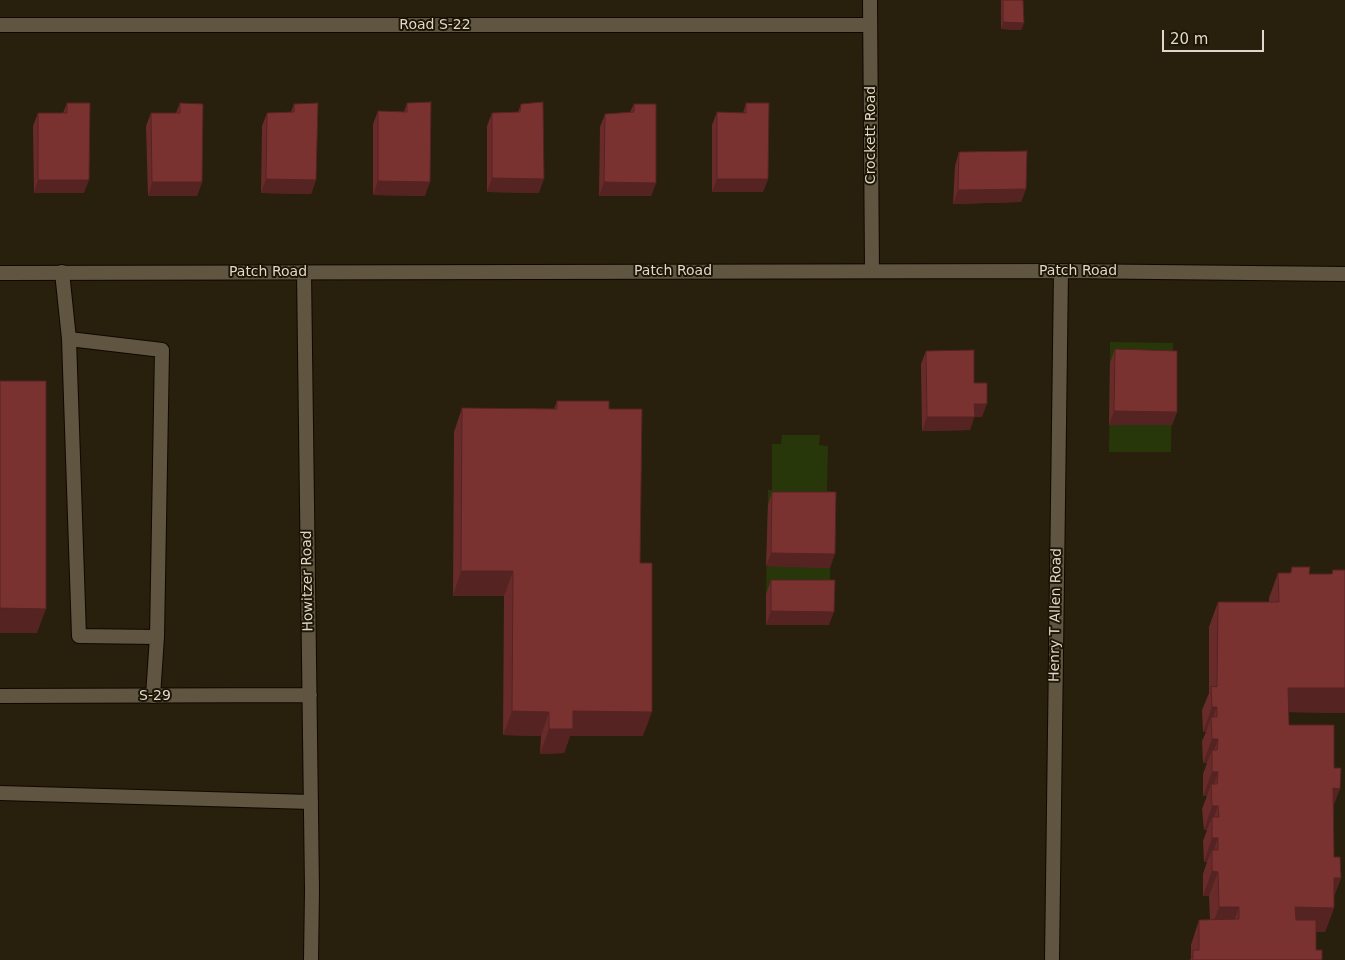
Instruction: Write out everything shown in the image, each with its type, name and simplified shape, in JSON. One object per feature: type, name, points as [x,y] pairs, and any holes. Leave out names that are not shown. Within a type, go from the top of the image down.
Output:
[{"type":"street","name":"Crockett Road","points":[[870,0],[872,271]]},
{"type":"street","name":"Road S-22","points":[[0,25],[870,25]]},
{"type":"street","name":"Patch Road","points":[[0,272],[1061,271],[1345,274]]},
{"type":"street","name":"Henry T Allen Road","points":[[1052,960],[1061,271]]},
{"type":"street","points":[[62,272],[69,339],[79,636],[157,637]]},
{"type":"street","name":"Howitzer Road","points":[[304,272],[312,890],[311,960]]},
{"type":"street","points":[[69,339],[162,350],[157,637],[153,696]]},
{"type":"street","name":"S-29","points":[[0,696],[310,695]]},
{"type":"street","points":[[0,793],[311,802]]},
{"type":"green space","points":[[1110,342],[1173,343],[1171,452],[1109,452]]},
{"type":"green space","points":[[782,435],[820,435],[819,445],[828,446],[827,491],[831,491],[830,594],[766,594],[768,490],[772,490],[772,444],[781,444]]},
{"type":"building","points":[[1003,0],[1023,0],[1024,23],[1003,22]]},
{"type":"building","points":[[431,102],[430,182],[378,181],[378,111],[407,112],[407,103]]},
{"type":"building","points":[[543,102],[544,179],[492,178],[492,113],[520,112],[521,104]]},
{"type":"building","points":[[67,103],[90,103],[89,180],[38,180],[38,113],[67,113]]},
{"type":"building","points":[[180,103],[203,104],[202,182],[152,182],[151,113],[180,113]]},
{"type":"building","points":[[318,103],[316,180],[266,179],[267,113],[294,112],[294,104]]},
{"type":"building","points":[[746,103],[769,103],[768,179],[717,179],[717,112],[746,113]]},
{"type":"building","points":[[634,104],[656,104],[656,183],[604,182],[605,114],[634,112]]},
{"type":"building","points":[[1027,151],[1026,189],[958,190],[959,152]]},
{"type":"building","points":[[1115,349],[1177,351],[1177,412],[1114,411]]},
{"type":"building","points":[[974,350],[974,383],[987,383],[987,404],[974,404],[975,417],[927,417],[926,351]]},
{"type":"building","points":[[0,381],[46,381],[46,609],[0,608]]},
{"type":"building","points":[[557,401],[609,401],[609,409],[642,409],[640,563],[652,563],[652,712],[573,711],[573,729],[549,729],[549,712],[512,711],[513,571],[461,571],[462,408],[557,409]]},
{"type":"building","points":[[772,492],[836,492],[835,554],[771,553]]},
{"type":"building","points":[[1292,567],[1310,567],[1309,574],[1332,574],[1333,570],[1345,570],[1345,688],[1288,688],[1289,725],[1334,725],[1334,768],[1341,768],[1340,789],[1333,788],[1334,857],[1340,857],[1341,878],[1334,878],[1334,908],[1295,907],[1296,920],[1316,920],[1316,950],[1322,950],[1322,960],[1193,960],[1193,950],[1199,950],[1199,920],[1239,919],[1239,907],[1219,907],[1218,872],[1212,871],[1212,850],[1218,850],[1218,838],[1212,838],[1212,817],[1219,817],[1218,806],[1212,806],[1211,784],[1217,784],[1218,772],[1212,772],[1212,750],[1217,750],[1218,739],[1212,739],[1211,717],[1217,717],[1217,707],[1212,707],[1211,686],[1217,687],[1218,602],[1279,602],[1278,573],[1291,573]]},
{"type":"building","points":[[771,580],[835,580],[834,612],[771,611]]}]
